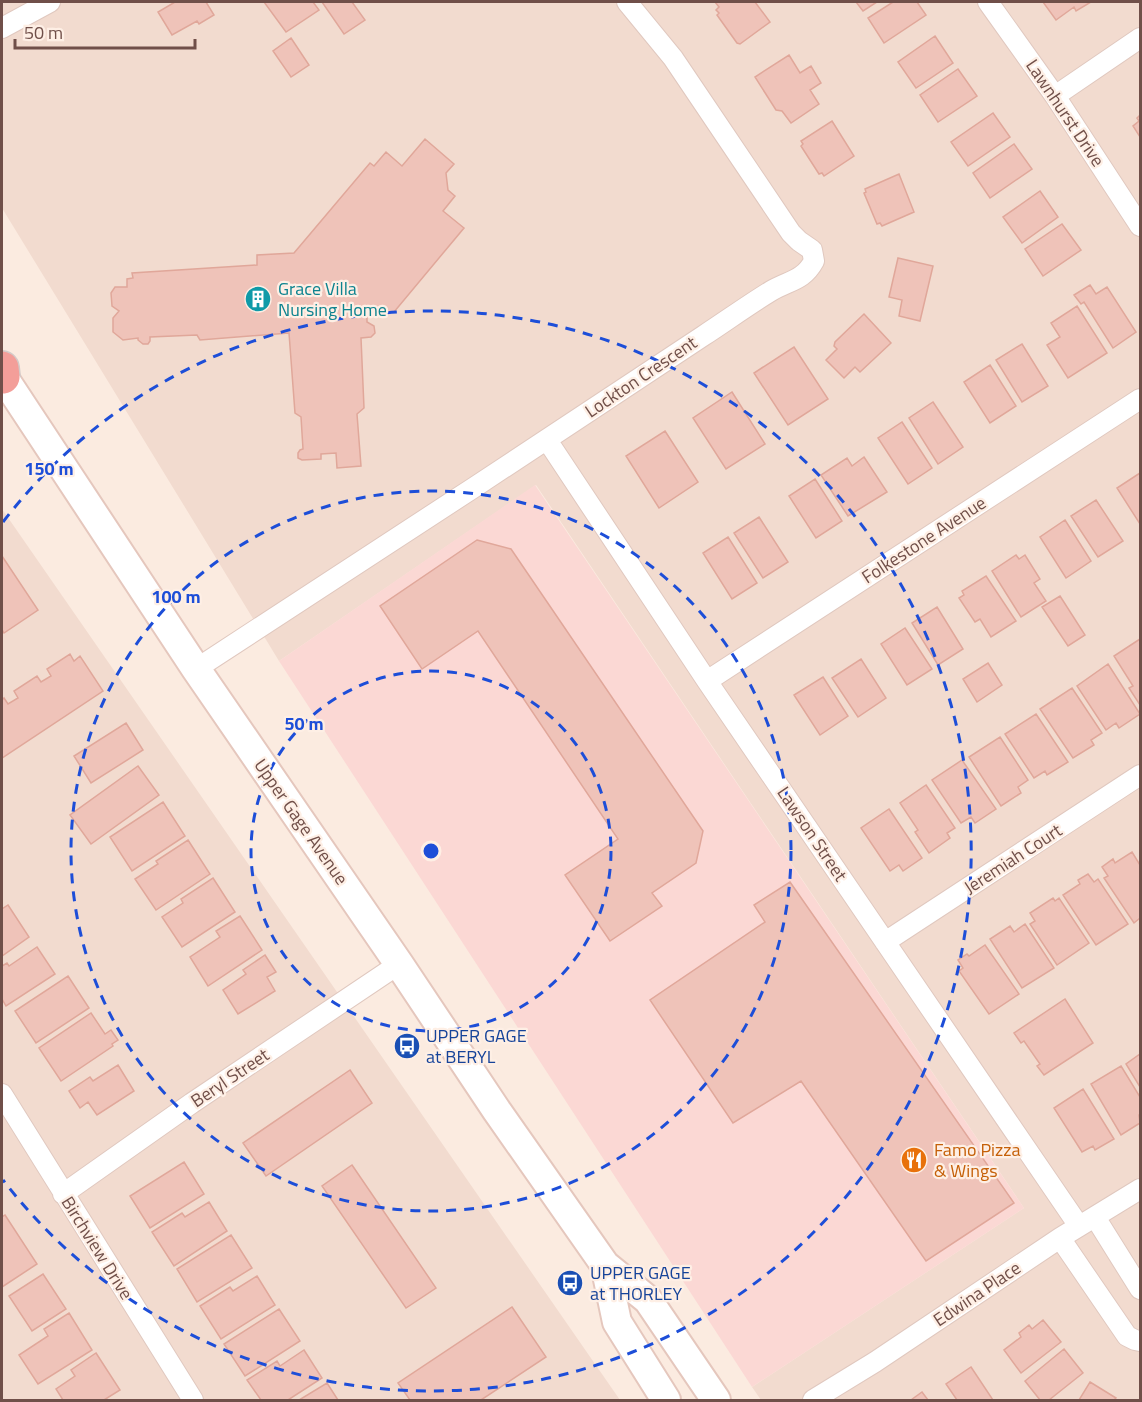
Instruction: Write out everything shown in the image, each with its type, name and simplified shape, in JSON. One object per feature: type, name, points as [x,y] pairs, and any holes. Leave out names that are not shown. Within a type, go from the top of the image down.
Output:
[{"type":"main road","name":"Upper Gage Avenue","points":[[2,373],[196,669],[497,1111],[605,1265],[648,1300],[716,1401]]},
{"type":"main road","name":"Upper Gage Avenue","points":[[605,1265],[617,1322],[666,1401]]},
{"type":"street","points":[[2,28],[50,2]]},
{"type":"street","name":"Lockton Crescent","points":[[196,669],[774,290],[809,271],[814,261],[812,250],[791,233],[673,58],[627,2]]},
{"type":"street","name":"Lawnhurst Drive","points":[[988,2],[1055,96],[1140,226]]},
{"type":"street","points":[[1055,96],[1140,38]]},
{"type":"street","name":"Folkestone Avenue","points":[[707,681],[1140,399]]},
{"type":"street","name":"Lawson Street","points":[[547,440],[707,681],[885,942],[1087,1222],[1140,1289]]},
{"type":"street","name":"Jeremiah Court","points":[[885,942],[1140,775]]},
{"type":"street","name":"Beryl Street","points":[[63,1194],[192,1103],[399,964]]},
{"type":"street","name":"Birchview Drive","points":[[2,1094],[194,1401]]},
{"type":"street","name":"Edwina Place","points":[[813,1401],[1060,1238],[1140,1189]]},
{"type":"street","points":[[1060,1238],[1127,1336],[1140,1341]]},
{"type":"shaded area","points":[[2,2],[1140,2],[1140,1400],[761,1400],[752,1387],[1024,1208],[536,485],[279,661],[2,208]]},
{"type":"shaded area","points":[[535,485],[1024,1208],[752,1387],[279,661]]},
{"type":"shaded area","points":[[2,509],[620,1400],[2,1400]]},
{"type":"building","points":[[175,2],[206,2],[214,15],[199,24],[197,21],[172,35],[158,12]]},
{"type":"building","points":[[264,2],[313,2],[319,10],[286,32]]},
{"type":"building","points":[[322,2],[352,2],[365,20],[344,34]]},
{"type":"building","points":[[715,2],[755,2],[770,22],[740,44],[737,43],[717,15],[719,13],[716,10],[719,7]]},
{"type":"building","points":[[856,2],[877,2],[863,11]]},
{"type":"building","points":[[893,2],[917,2],[926,15],[884,43],[868,18]]},
{"type":"building","points":[[1043,2],[1091,2],[1076,11],[1074,7],[1056,20]]},
{"type":"building","points":[[935,36],[953,63],[916,88],[898,62]]},
{"type":"building","points":[[291,38],[309,65],[291,77],[273,51]]},
{"type":"building","points":[[789,55],[800,73],[811,66],[821,83],[810,90],[819,104],[791,123],[782,111],[776,110],[755,77]]},
{"type":"building","points":[[958,69],[977,96],[938,122],[920,95]]},
{"type":"building","points":[[993,113],[1010,137],[968,166],[951,142]]},
{"type":"building","points":[[1140,115],[1140,137],[1133,126],[1139,121],[1137,118]]},
{"type":"building","points":[[832,121],[854,156],[824,176],[822,173],[819,174],[801,146],[803,144],[801,141]]},
{"type":"building","name":"Grace Villa Nursing Home","points":[[425,139],[454,164],[446,173],[448,190],[455,196],[443,211],[464,228],[394,312],[367,311],[367,322],[374,326],[375,333],[371,337],[361,338],[364,408],[357,414],[361,466],[337,468],[336,453],[321,454],[321,459],[302,460],[298,458],[298,453],[303,449],[301,417],[295,413],[289,333],[200,340],[197,335],[150,337],[148,344],[143,344],[138,338],[123,340],[113,332],[113,318],[119,311],[112,306],[111,293],[115,287],[127,287],[127,279],[133,278],[132,273],[257,265],[257,255],[294,253],[370,163],[374,166],[386,152],[402,166]]},
{"type":"building","points":[[1014,144],[1032,169],[990,198],[973,173]]},
{"type":"building","points":[[899,174],[914,212],[882,226],[880,223],[877,224],[864,193],[865,189]]},
{"type":"building","points":[[1040,191],[1058,217],[1022,243],[1003,217]]},
{"type":"building","points":[[1062,224],[1081,250],[1043,276],[1025,249]]},
{"type":"building","points":[[898,258],[933,266],[920,321],[899,316],[902,300],[889,297]]},
{"type":"building","points":[[1090,285],[1096,294],[1107,287],[1136,332],[1113,348],[1084,302],[1081,304],[1074,295]]},
{"type":"building","points":[[1077,306],[1107,353],[1068,378],[1047,345],[1060,337],[1051,323]]},
{"type":"building","points":[[864,314],[891,343],[860,372],[855,367],[844,378],[826,360],[837,349],[834,346],[835,342]]},
{"type":"building","points":[[1022,344],[1048,386],[1022,402],[996,360]]},
{"type":"building","points":[[794,347],[828,399],[788,425],[754,373]]},
{"type":"building","points":[[990,365],[1016,406],[990,423],[964,382]]},
{"type":"building","points":[[732,392],[765,444],[726,469],[693,418]]},
{"type":"building","points":[[933,402],[963,447],[938,464],[909,418]]},
{"type":"building","points":[[902,422],[932,468],[908,484],[878,438]]},
{"type":"building","points":[[665,431],[698,482],[659,508],[626,456]]},
{"type":"building","points":[[864,457],[887,492],[848,516],[821,475],[847,458],[852,466]]},
{"type":"building","points":[[1140,473],[1140,524],[1117,488]]},
{"type":"building","points":[[815,479],[842,521],[816,538],[789,496]]},
{"type":"building","points":[[1096,500],[1123,541],[1098,557],[1071,516]]},
{"type":"building","points":[[759,517],[788,562],[763,578],[734,533]]},
{"type":"building","points":[[1065,520],[1091,561],[1066,578],[1040,537]]},
{"type":"building","points":[[728,537],[757,583],[732,599],[703,553]]},
{"type":"building","points":[[477,540],[511,549],[703,831],[696,863],[652,893],[662,906],[610,941],[565,875],[618,839],[478,631],[422,669],[380,606]]},
{"type":"building","points":[[1016,555],[1019,559],[1025,555],[1040,579],[1034,583],[1046,601],[1021,617],[992,571]]},
{"type":"building","points":[[2,556],[38,610],[4,633],[2,630]]},
{"type":"building","points":[[986,576],[1016,621],[991,637],[980,619],[975,622],[959,598],[964,595],[962,591]]},
{"type":"building","points":[[1060,596],[1085,635],[1068,646],[1042,607]]},
{"type":"building","points":[[937,607],[963,649],[938,665],[912,623]]},
{"type":"building","points":[[905,628],[932,669],[907,685],[881,644]]},
{"type":"building","points":[[1140,639],[1140,705],[1129,688],[1133,686],[1114,656]]},
{"type":"building","points":[[70,654],[74,661],[80,656],[103,691],[2,758],[2,700],[4,698],[8,704],[18,698],[14,691],[37,676],[41,682],[51,676],[47,669]]},
{"type":"building","points":[[861,659],[886,698],[858,717],[832,678]]},
{"type":"building","points":[[988,663],[1002,685],[977,702],[963,679]]},
{"type":"building","points":[[1108,664],[1140,714],[1119,728],[1116,723],[1106,730],[1077,686]]},
{"type":"building","points":[[823,677],[848,716],[820,735],[794,695]]},
{"type":"building","points":[[1072,688],[1102,733],[1091,740],[1094,745],[1073,758],[1040,709]]},
{"type":"building","points":[[1036,714],[1068,762],[1047,775],[1045,771],[1034,778],[1005,734]]},
{"type":"building","points":[[126,723],[143,750],[91,783],[74,756]]},
{"type":"building","points":[[1000,737],[1028,780],[1018,787],[1021,793],[1001,806],[969,757]]},
{"type":"building","points":[[962,760],[996,809],[975,823],[971,817],[961,823],[932,780]]},
{"type":"building","points":[[138,766],[159,795],[91,844],[70,815]]},
{"type":"building","points":[[926,785],[955,828],[947,833],[950,838],[929,853],[915,832],[918,830],[900,803]]},
{"type":"building","points":[[163,802],[185,836],[132,871],[110,837]]},
{"type":"building","points":[[889,809],[922,858],[903,871],[899,865],[890,871],[861,828]]},
{"type":"building","points":[[188,840],[210,874],[156,910],[135,879],[158,864],[156,861]]},
{"type":"building","points":[[1132,852],[1140,865],[1140,918],[1134,923],[1104,878],[1108,876],[1102,867],[1113,859],[1115,863]]},
{"type":"building","points":[[1088,874],[1094,882],[1098,879],[1128,924],[1096,945],[1063,895],[1080,884],[1078,880]]},
{"type":"building","points":[[213,878],[235,912],[182,947],[162,917],[183,903],[181,899]]},
{"type":"building","points":[[790,882],[1014,1203],[926,1261],[801,1081],[733,1123],[650,1000],[765,922],[754,905]]},
{"type":"building","points":[[1053,898],[1055,901],[1059,898],[1089,943],[1057,965],[1030,924],[1035,921],[1030,913]]},
{"type":"building","points":[[8,905],[29,937],[2,956],[2,909]]},
{"type":"building","points":[[240,916],[262,950],[208,986],[190,957],[220,937],[216,931]]},
{"type":"building","points":[[1025,924],[1054,968],[1022,988],[990,939],[1010,926],[1014,932]]},
{"type":"building","points":[[985,945],[1019,994],[989,1014],[959,971],[963,968],[958,960],[967,954],[969,956]]},
{"type":"building","points":[[37,947],[55,974],[6,1006],[2,999],[2,966],[7,963],[9,966]]},
{"type":"building","points":[[265,955],[276,972],[267,977],[275,991],[238,1014],[223,990],[246,974],[243,970]]},
{"type":"building","points":[[68,976],[89,1008],[36,1043],[15,1011]]},
{"type":"building","points":[[1065,999],[1093,1043],[1044,1075],[1037,1066],[1040,1064],[1024,1041],[1021,1043],[1014,1033]]},
{"type":"building","points":[[91,1013],[105,1034],[111,1030],[118,1040],[112,1044],[113,1046],[61,1081],[39,1048]]},
{"type":"building","points":[[1140,1054],[1140,1087],[1126,1064]]},
{"type":"building","points":[[118,1065],[134,1091],[97,1115],[88,1102],[80,1108],[69,1091],[90,1077],[93,1081]]},
{"type":"building","points":[[1121,1066],[1140,1097],[1140,1123],[1121,1135],[1091,1084]]},
{"type":"building","points":[[350,1070],[372,1103],[266,1176],[243,1143]]},
{"type":"building","points":[[1083,1089],[1114,1139],[1095,1150],[1093,1146],[1082,1152],[1054,1108]]},
{"type":"building","points":[[184,1162],[204,1194],[150,1228],[130,1196]]},
{"type":"building","points":[[352,1165],[436,1288],[406,1308],[322,1186]]},
{"type":"building","points":[[209,1202],[227,1231],[174,1266],[152,1232],[182,1213],[185,1217]]},
{"type":"building","points":[[5,1215],[37,1264],[2,1287],[2,1217]]},
{"type":"building","points":[[231,1235],[252,1268],[197,1302],[177,1269]]},
{"type":"building","points":[[43,1274],[66,1309],[32,1331],[9,1296]]},
{"type":"building","points":[[257,1276],[275,1305],[221,1339],[200,1306],[230,1287],[233,1291]]},
{"type":"building","points":[[512,1307],[546,1357],[481,1400],[410,1400],[398,1383]]},
{"type":"building","points":[[279,1309],[300,1341],[245,1376],[224,1344]]},
{"type":"building","points":[[69,1313],[92,1350],[38,1384],[19,1355],[48,1336],[44,1329]]},
{"type":"building","points":[[1043,1320],[1061,1342],[1021,1373],[1004,1350],[1021,1337],[1019,1333],[1029,1325],[1032,1329]]},
{"type":"building","points":[[1064,1349],[1083,1373],[1049,1400],[1040,1400],[1025,1381]]},
{"type":"building","points":[[304,1350],[322,1378],[288,1400],[261,1400],[247,1380],[277,1361],[280,1366]]},
{"type":"building","points":[[96,1353],[120,1390],[104,1400],[63,1400],[56,1389],[75,1376],[71,1370]]},
{"type":"building","points":[[971,1367],[993,1400],[957,1400],[946,1384]]},
{"type":"building","points":[[1090,1382],[1116,1398],[1114,1400],[1079,1400]]},
{"type":"building","points":[[327,1383],[338,1400],[299,1400]]},
{"type":"building","points":[[922,1392],[928,1400],[911,1400]]},
{"type":"place","name":"Grace Villa Nursing Home","points":[[258,299]]},
{"type":"place","name":"UPPER GAGE at BERYL","points":[[407,1046]]},
{"type":"place","name":"Famo Pizza & Wings","points":[[914,1160]]},
{"type":"place","name":"UPPER GAGE at THORLEY","points":[[570,1283]]}]
